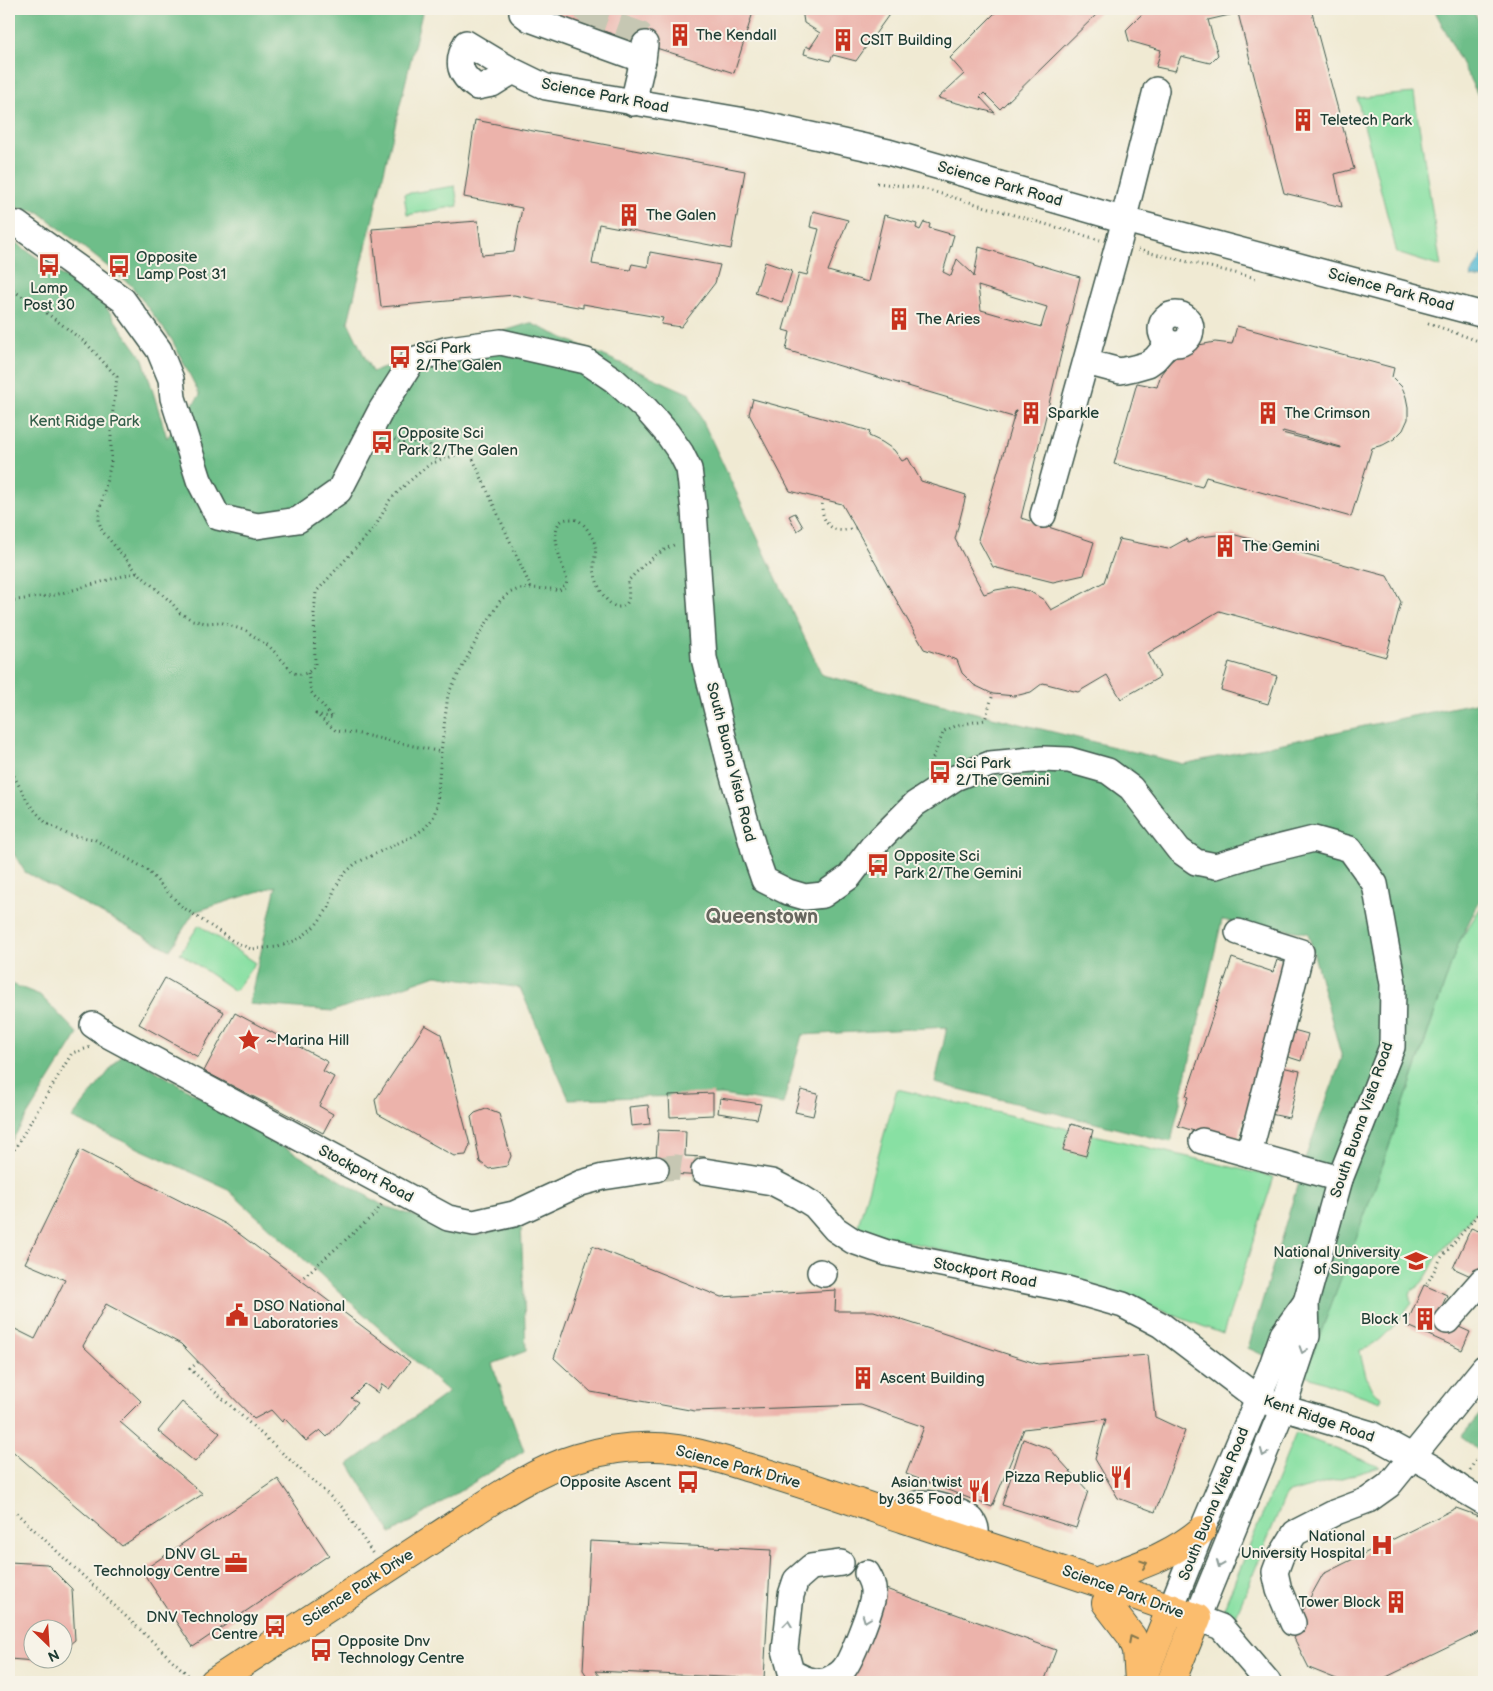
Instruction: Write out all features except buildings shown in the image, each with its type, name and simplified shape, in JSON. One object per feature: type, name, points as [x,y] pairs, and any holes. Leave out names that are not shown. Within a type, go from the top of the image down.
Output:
[{"type":"main road","name":"Science Park Drive","points":[[214,1682],[530,1478],[643,1448],[677,1449],[708,1456],[796,1489],[934,1546],[1102,1592]]},
{"type":"main road","name":"Science Park Drive","points":[[245,1682],[577,1465]]},
{"type":"main road","name":"Science Park Drive","points":[[796,1489],[905,1519],[975,1542],[1194,1627]]},
{"type":"main road","points":[[1140,1682],[1137,1650],[1132,1637],[1102,1592],[1190,1540],[1202,1530]]},
{"type":"main road","name":"South Buona Vista Road","points":[[1140,1682],[1168,1616]]},
{"type":"main road","name":"South Buona Vista Road","points":[[1171,1682],[1194,1627]]},
{"type":"street","points":[[522,13],[530,19],[583,32],[644,52],[633,103]]},
{"type":"street","name":"Science Park Road","points":[[466,43],[513,71],[546,87],[751,122],[888,152],[1125,220],[1484,315]]},
{"type":"street","points":[[1043,515],[1125,220],[1156,90]]},
{"type":"street","name":"South Buona Vista Road","points":[[9,223],[17,224],[123,300],[159,350],[171,379],[173,398],[199,480],[218,517],[257,526],[298,520],[339,491],[382,410],[413,360],[449,348],[501,342],[586,361],[614,380],[646,409],[667,433],[689,469],[706,667],[735,782],[764,880],[788,892],[805,897],[824,895],[849,877],[872,847],[915,804],[955,778],[990,764],[1042,759],[1069,760],[1108,771],[1131,788],[1180,850],[1196,862],[1216,866],[1261,852],[1314,839],[1350,849],[1375,884],[1393,984],[1392,1047],[1340,1180],[1306,1302],[1307,1336],[1283,1408],[1270,1436],[1194,1627]]},
{"type":"street","points":[[1086,362],[1120,371],[1134,368],[1155,360],[1168,343]]},
{"type":"street","points":[[1238,932],[1301,952],[1248,1154]]},
{"type":"street","name":"Stockport Road","points":[[94,1035],[106,1034],[448,1218],[474,1223],[514,1214],[581,1183],[603,1177],[656,1169]]},
{"type":"street","points":[[1202,1141],[1340,1180]]},
{"type":"street","name":"Stockport Road","points":[[704,1170],[772,1182],[814,1206],[835,1229],[853,1241],[887,1253],[1067,1289],[1123,1305],[1161,1325],[1257,1398]]},
{"type":"street","points":[[1446,1321],[1482,1281]]},
{"type":"street","name":"South Buona Vista Road","points":[[1168,1616],[1202,1530],[1271,1368],[1283,1334],[1306,1302]]},
{"type":"street","points":[[1293,1623],[1279,1590],[1275,1572],[1281,1556],[1295,1533],[1336,1512],[1368,1500],[1389,1485],[1484,1368]]},
{"type":"street","name":"Kent Ridge Road","points":[[1257,1398],[1283,1408],[1371,1434],[1433,1468],[1460,1488],[1484,1502]]},
{"type":"street","points":[[841,1563],[811,1567],[796,1580],[791,1595],[785,1650],[791,1672],[807,1680],[825,1681],[844,1670],[855,1648],[874,1594],[872,1582],[867,1573]]},
{"type":"street","name":"Science Park Drive","points":[[1194,1627],[1215,1644],[1236,1644],[1268,1682]]},
{"type":"path","points":[[877,183],[921,188],[1118,246]]},
{"type":"path","points":[[385,435],[402,444],[428,440],[437,462]]},
{"type":"path","points":[[470,450],[530,588]]},
{"type":"path","points":[[823,499],[821,508],[825,522],[838,530],[856,528]]},
{"type":"path","points":[[9,767],[29,804],[46,823],[69,835],[94,839],[146,869],[181,906],[233,941],[251,949],[278,947],[299,939],[316,925],[329,907],[334,890],[343,875],[356,863],[415,835],[425,828],[433,818],[437,806],[448,694],[479,634],[500,601],[509,593],[519,589],[552,589],[558,591],[566,586],[567,580],[555,534],[562,520],[575,519],[585,526],[595,545],[594,568],[603,595],[616,607],[622,607],[628,602],[628,581],[640,568],[654,556],[680,542]]},
{"type":"path","points":[[9,601],[55,595],[137,572]]},
{"type":"path","points":[[308,672],[311,692],[333,718],[316,714],[336,731],[355,733],[441,752]]},
{"type":"path","points":[[926,776],[931,759],[944,732],[958,725],[985,720],[993,694]]},
{"type":"path","points":[[9,1158],[72,1053],[94,1035]]},
{"type":"path","points":[[300,1280],[375,1214],[393,1188]]},
{"type":"path","points":[[1427,1284],[1441,1258],[1484,1207]]},
{"type":"path","points":[[198,1362],[190,1369],[344,1509],[376,1559]]},
{"type":"path","points":[[1469,1471],[1476,1459]]},
{"type":"path","points":[[9,1506],[189,1676],[192,1682]]},
{"type":"green space","name":"Kent Ridge Park","points":[[9,9],[423,9],[348,322],[372,372],[530,323],[690,394],[822,675],[1183,764],[1484,701],[1484,892],[1458,944],[1375,1187],[1305,1375],[1248,1348],[1308,1150],[1342,1058],[1308,933],[1222,920],[1171,1142],[935,1083],[947,1027],[802,1035],[783,1104],[721,1095],[569,1099],[520,988],[436,975],[333,1011],[249,1004],[276,886],[194,912],[170,950],[25,872],[9,846],[9,238],[105,306],[143,359],[167,438],[200,395],[172,340],[131,285],[39,212],[9,206]]},
{"type":"green space","points":[[1434,9],[1471,9],[1484,27],[1484,107]]},
{"type":"green space","points":[[1414,93],[1441,267],[1397,253],[1357,98]]},
{"type":"green space","points":[[455,186],[458,206],[407,215],[404,194]]},
{"type":"green space","points":[[1484,902],[1484,1096],[1481,1102],[1484,1107],[1484,1202],[1440,1253],[1421,1283],[1412,1290],[1410,1295],[1412,1302],[1396,1323],[1382,1338],[1367,1348],[1360,1350],[1367,1380],[1372,1390],[1382,1397],[1380,1402],[1305,1375],[1385,1159],[1458,944]]},
{"type":"green space","points":[[199,925],[255,963],[235,991],[180,953]]},
{"type":"green space","points":[[9,983],[40,995],[78,1034],[9,1145]]},
{"type":"green space","points":[[124,1052],[384,1206],[476,1236],[521,1223],[526,1351],[492,1364],[524,1451],[391,1534],[349,1464],[449,1392],[226,1188],[72,1118]]},
{"type":"green space","points":[[897,1089],[1274,1177],[1223,1334],[1121,1295],[857,1229]]},
{"type":"green space","points":[[1484,1409],[1484,1454],[1461,1437]]},
{"type":"green space","points":[[1296,1433],[1380,1467],[1286,1494],[1236,1616],[1223,1610]]},
{"type":"water","points":[[1484,252],[1484,279],[1470,277]]},
{"type":"tunnel","points":[[585,26],[590,20],[597,19],[640,34],[645,40],[645,44]]},
{"type":"tunnel","points":[[656,1169],[677,1167],[704,1171]]},
{"type":"place","name":"The Kendall","points":[[680,35]]},
{"type":"place","name":"CSIT Building","points":[[843,40]]},
{"type":"place","name":"Teletech Park","points":[[1303,120]]},
{"type":"place","name":"The Galen","points":[[629,215]]},
{"type":"place","name":"Lamp Post 30","points":[[49,265]]},
{"type":"place","name":"Opposite Lamp Post 31","points":[[119,266]]},
{"type":"place","name":"The Aries","points":[[899,319]]},
{"type":"place","name":"Sci Park 2/The Galen","points":[[400,357]]},
{"type":"place","name":"Sparkle","points":[[1031,413]]},
{"type":"place","name":"The Crimson","points":[[1268,413]]},
{"type":"place","name":"Opposite Sci Park 2/The Galen","points":[[382,442]]},
{"type":"place","name":"The Gemini","points":[[1225,546]]},
{"type":"place","name":"Sci Park 2/The Gemini","points":[[940,772]]},
{"type":"place","name":"Opposite Sci Park 2/The Gemini","points":[[878,865]]},
{"type":"place","name":"~Marina Hill","points":[[249,1040]]},
{"type":"place","name":"National University of Singapore","points":[[1416,1261]]},
{"type":"place","name":"DSO National Laboratories","points":[[237,1315]]},
{"type":"place","name":"Block 1","points":[[1425,1319]]},
{"type":"place","name":"Ascent Building","points":[[863,1378]]},
{"type":"place","name":"Pizza Republic","points":[[1121,1477]]},
{"type":"place","name":"Opposite Ascent","points":[[688,1482]]},
{"type":"place","name":"Asian twist by 365 Food","points":[[979,1491]]},
{"type":"place","name":"National University Hospital","points":[[1382,1545]]},
{"type":"place","name":"DNV GL Technology Centre","points":[[236,1563]]},
{"type":"place","name":"Tower Block","points":[[1396,1602]]},
{"type":"place","name":"DNV Technology Centre","points":[[275,1626]]},
{"type":"place","name":"Opposite Dnv Technology Centre","points":[[321,1650]]},
{"type":"district","name":"Queenstown","points":[[762,917]]}]
